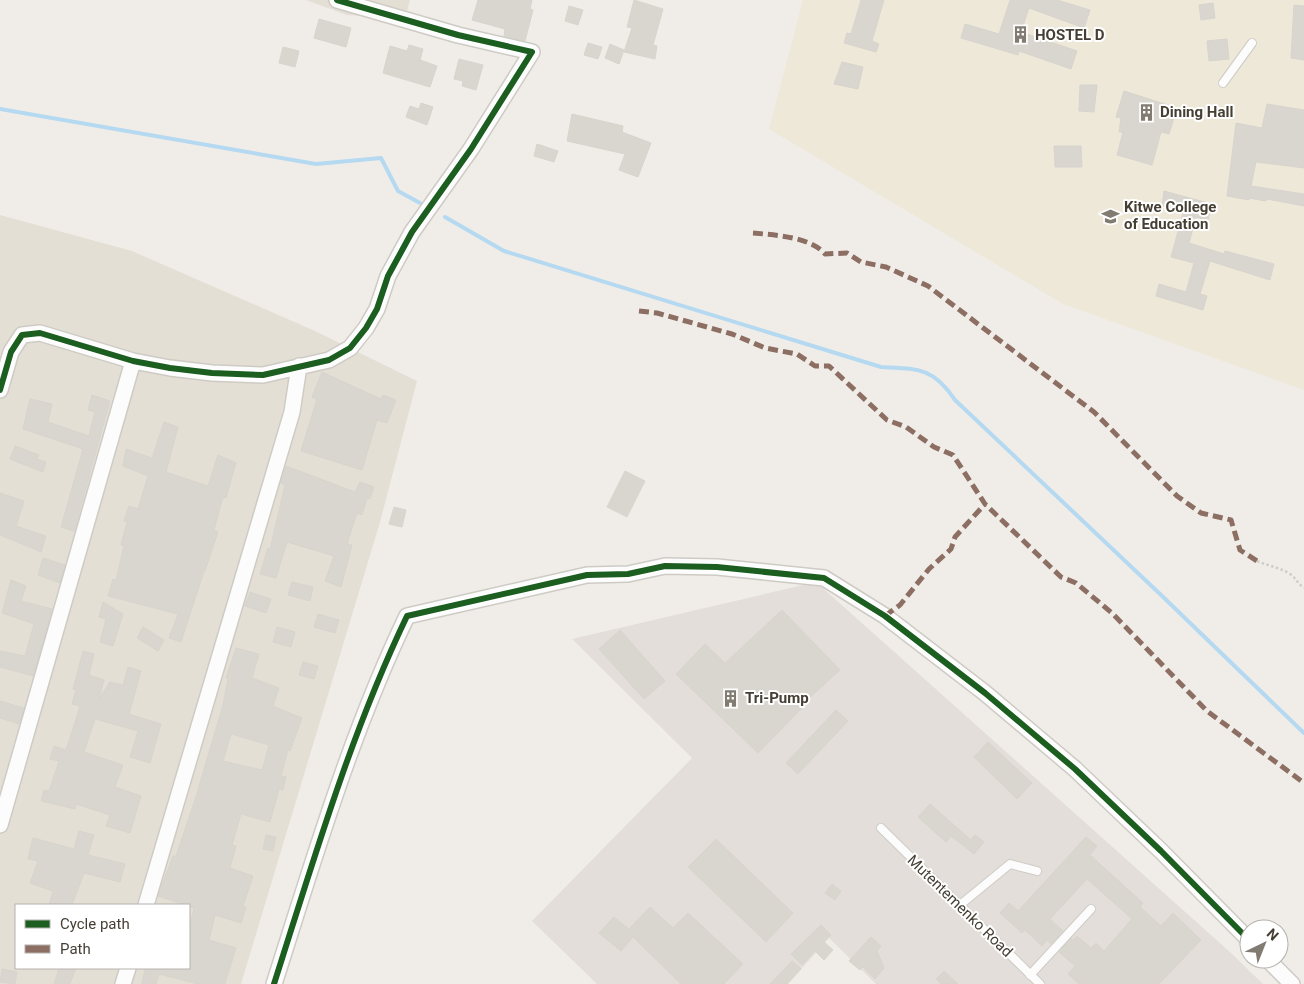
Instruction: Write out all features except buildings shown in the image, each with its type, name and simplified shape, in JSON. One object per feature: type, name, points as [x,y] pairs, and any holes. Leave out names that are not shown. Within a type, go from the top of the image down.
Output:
[{"type":"street","points":[[0,390],[11,352],[22,335],[40,333],[134,361],[212,373],[263,375],[329,360],[350,348],[366,328],[377,309],[388,276],[412,232],[471,149],[532,52],[458,35],[337,0]]},
{"type":"street","points":[[0,825],[134,361]]},
{"type":"street","points":[[146,904],[292,412],[299,366]]},
{"type":"street","points":[[274,984],[355,737],[377,679],[407,616],[586,575],[628,574],[665,566],[717,567],[824,578],[846,590],[885,616],[978,687],[1075,769],[1161,851],[1239,930]]},
{"type":"street","points":[[123,984],[128,969]]},
{"type":"street","points":[[1277,969],[1292,984]]},
{"type":"lane","points":[[1223,83],[1252,43]]},
{"type":"lane","name":"Mutentemenko Road","points":[[881,828],[1040,984]]},
{"type":"lane","points":[[960,906],[1010,864],[1037,871]]},
{"type":"lane","points":[[1030,975],[1091,910]]},
{"type":"path","points":[[1257,561],[1271,564],[1293,576],[1297,584],[1304,588]]},
{"type":"shaded area","points":[[306,0],[410,0],[405,19],[347,15]]},
{"type":"shaded area","name":"Kitwe College of Education","points":[[803,0],[1304,0],[1304,390],[1063,304],[769,129]]},
{"type":"shaded area","points":[[0,215],[132,251],[315,331],[417,381],[380,522],[241,984],[0,984]]},
{"type":"shaded area","points":[[816,582],[1230,952],[1239,961],[1239,969],[1248,969],[1263,984],[876,984],[829,938],[788,984],[597,984],[532,921],[692,758],[572,639]]},
{"type":"waterway","points":[[0,109],[316,164],[381,158],[398,191],[420,203]]},
{"type":"waterway","points":[[445,217],[504,251],[881,367],[905,368],[924,372],[932,376],[1304,733]]},
{"type":"marked path","points":[[753,233],[802,240],[819,248],[825,254],[847,253],[861,262],[886,267],[928,286],[1094,412],[1177,496],[1201,513],[1231,520],[1240,550],[1257,561]]},
{"type":"marked path","points":[[639,311],[657,313],[732,334],[765,348],[797,354],[815,366],[829,366],[887,420],[906,427],[934,447],[953,455],[985,504],[1061,577],[1076,583],[1112,613],[1207,711],[1304,783]]},
{"type":"marked path","points":[[885,616],[900,605],[929,569],[951,549],[955,537],[985,504]]},
{"type":"cycle path","points":[[0,390],[11,352],[22,335],[40,333],[133,361],[212,373],[263,375],[329,360],[350,348],[366,328],[377,309],[388,276],[412,232],[471,149],[532,52],[458,35],[337,0]]},
{"type":"cycle path","points":[[274,984],[350,752],[407,616],[587,575],[628,574],[665,566],[717,567],[824,578],[885,616],[985,693],[1075,769],[1161,851],[1239,930]]},
{"type":"place","name":"HOSTEL D","points":[[1021,35]]},
{"type":"place","name":"Dining Hall","points":[[1146,112]]},
{"type":"place","name":"Kitwe College of Education","points":[[1110,216]]},
{"type":"place","name":"Tri-Pump","points":[[731,698]]}]
